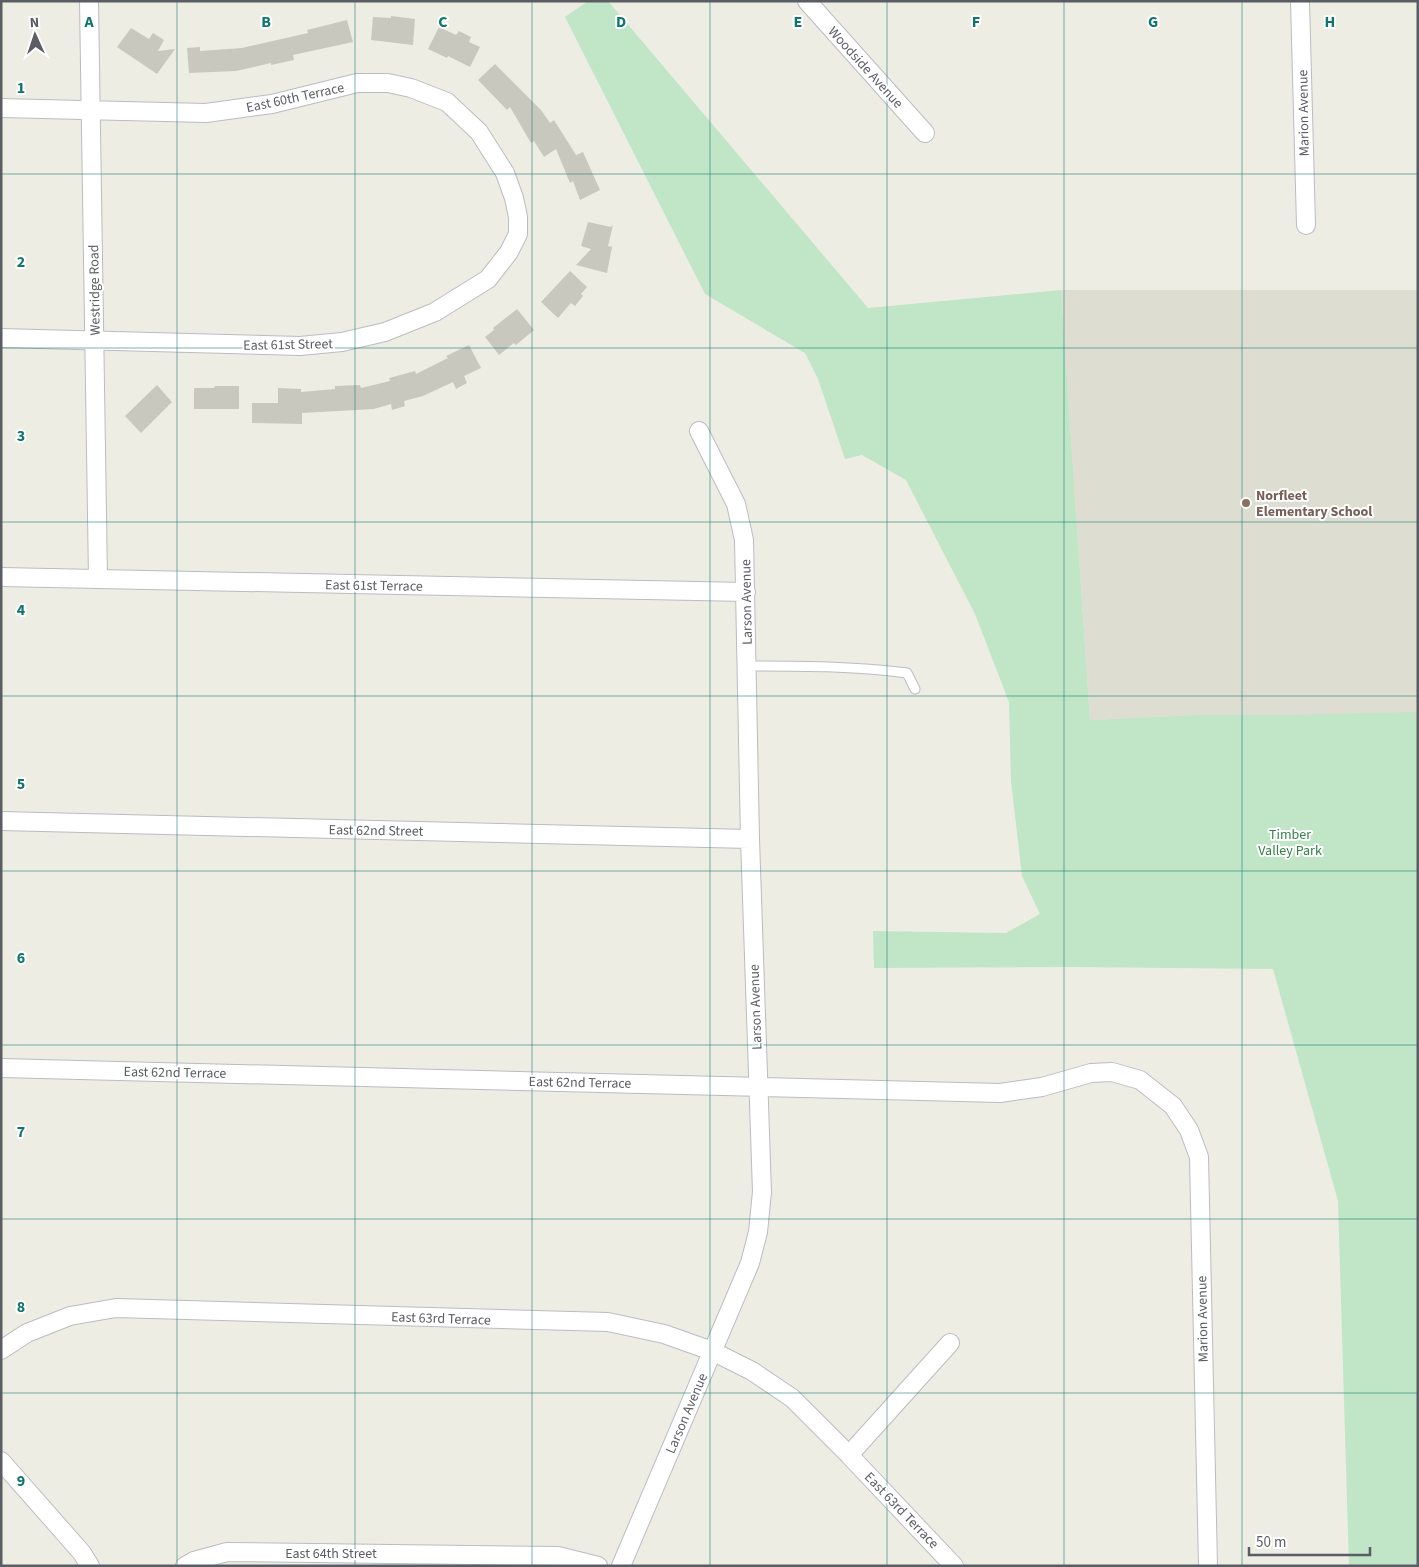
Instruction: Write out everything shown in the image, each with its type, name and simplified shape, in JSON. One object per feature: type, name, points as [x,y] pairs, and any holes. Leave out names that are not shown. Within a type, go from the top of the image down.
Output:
[{"type":"street","name":"Westridge Road","points":[[89,1],[98,579]]},
{"type":"street","name":"Woodside Avenue","points":[[807,1],[925,133]]},
{"type":"street","name":"Marion Avenue","points":[[1300,1],[1306,225]]},
{"type":"street","name":"East 60th Terrace","points":[[1,108],[206,113],[272,104],[357,84],[388,84],[411,88],[447,102],[479,132],[505,173],[514,198],[518,217]]},
{"type":"street","name":"East 61st Street","points":[[1,338],[300,346],[342,342],[385,332],[435,312],[488,279],[509,252],[518,234],[518,217]]},
{"type":"street","name":"Larson Avenue","points":[[621,1566],[750,1263],[758,1232],[762,1192],[750,838],[744,540],[736,504],[699,431]]},
{"type":"street","name":"East 61st Terrace","points":[[1,576],[746,592]]},
{"type":"street","name":"East 62nd Street","points":[[1,821],[750,838]]},
{"type":"street","name":"East 62nd Terrace","points":[[1,1068],[1000,1092],[1042,1087],[1091,1074],[1112,1072],[1140,1080],[1151,1089]]},
{"type":"street","name":"Marion Avenue","points":[[1151,1089],[1173,1106],[1190,1130],[1198,1158],[1208,1566]]},
{"type":"street","name":"East 63rd Terrace","points":[[1,1350],[27,1333],[70,1316],[116,1308],[608,1322],[664,1334],[712,1352],[752,1371],[792,1398],[954,1566]]},
{"type":"street","points":[[849,1455],[950,1343]]},
{"type":"street","points":[[1,1461],[82,1553],[90,1566]]},
{"type":"street","name":"East 64th Street","points":[[185,1566],[194,1561],[227,1552],[417,1560],[558,1556],[598,1566]]},
{"type":"lane","points":[[747,666],[878,669],[907,673],[915,689]]},
{"type":"shaded area","name":"Norfleet Elementary School","points":[[1061,290],[1418,290],[1418,719],[1340,716],[1195,715],[1090,720]]},
{"type":"green space","name":"Timber Valley Park","points":[[588,1],[608,1],[868,308],[1061,290],[1090,720],[1195,715],[1418,712],[1418,1566],[1349,1566],[1338,1201],[1273,969],[874,968],[873,931],[1006,933],[1040,914],[1022,876],[1011,781],[1009,702],[975,614],[906,480],[862,455],[845,459],[818,379],[805,353],[705,294],[565,17]]},
{"type":"building","points":[[391,16],[415,19],[413,45],[371,40],[373,17],[391,18]]},
{"type":"building","points":[[347,20],[353,42],[293,55],[294,60],[271,65],[271,63],[236,71],[189,73],[187,48],[200,47],[200,51],[242,48],[308,33],[307,30]]},
{"type":"building","points":[[439,27],[456,35],[459,31],[471,37],[469,42],[480,47],[470,67],[428,49]]},
{"type":"building","points":[[131,28],[149,39],[153,33],[164,40],[158,51],[175,49],[157,74],[117,47]]},
{"type":"building","points":[[495,64],[541,110],[550,123],[554,120],[576,155],[583,152],[600,190],[580,200],[573,181],[570,183],[556,149],[544,157],[534,141],[531,143],[510,107],[507,110],[478,80]]},
{"type":"building","points":[[588,222],[611,227],[613,225],[608,246],[612,247],[607,273],[576,265],[591,249],[581,246]]},
{"type":"building","points":[[570,271],[587,287],[575,306],[571,303],[558,318],[541,302]]},
{"type":"building","points":[[517,309],[534,330],[516,345],[514,343],[499,355],[485,337],[494,330],[493,328]]},
{"type":"building","points":[[469,345],[481,368],[464,376],[467,383],[456,389],[453,382],[423,396],[404,401],[405,406],[392,410],[391,404],[374,409],[302,413],[302,424],[252,423],[252,403],[278,403],[278,388],[301,389],[301,392],[335,389],[335,386],[360,385],[361,388],[390,381],[389,378],[415,371],[416,374]]},
{"type":"building","points":[[157,385],[172,402],[141,433],[125,416]]},
{"type":"building","points":[[215,386],[239,386],[239,409],[194,409],[194,388],[214,388]]},
{"type":"place","name":"Norfleet Elementary School","points":[[1246,503]]}]
